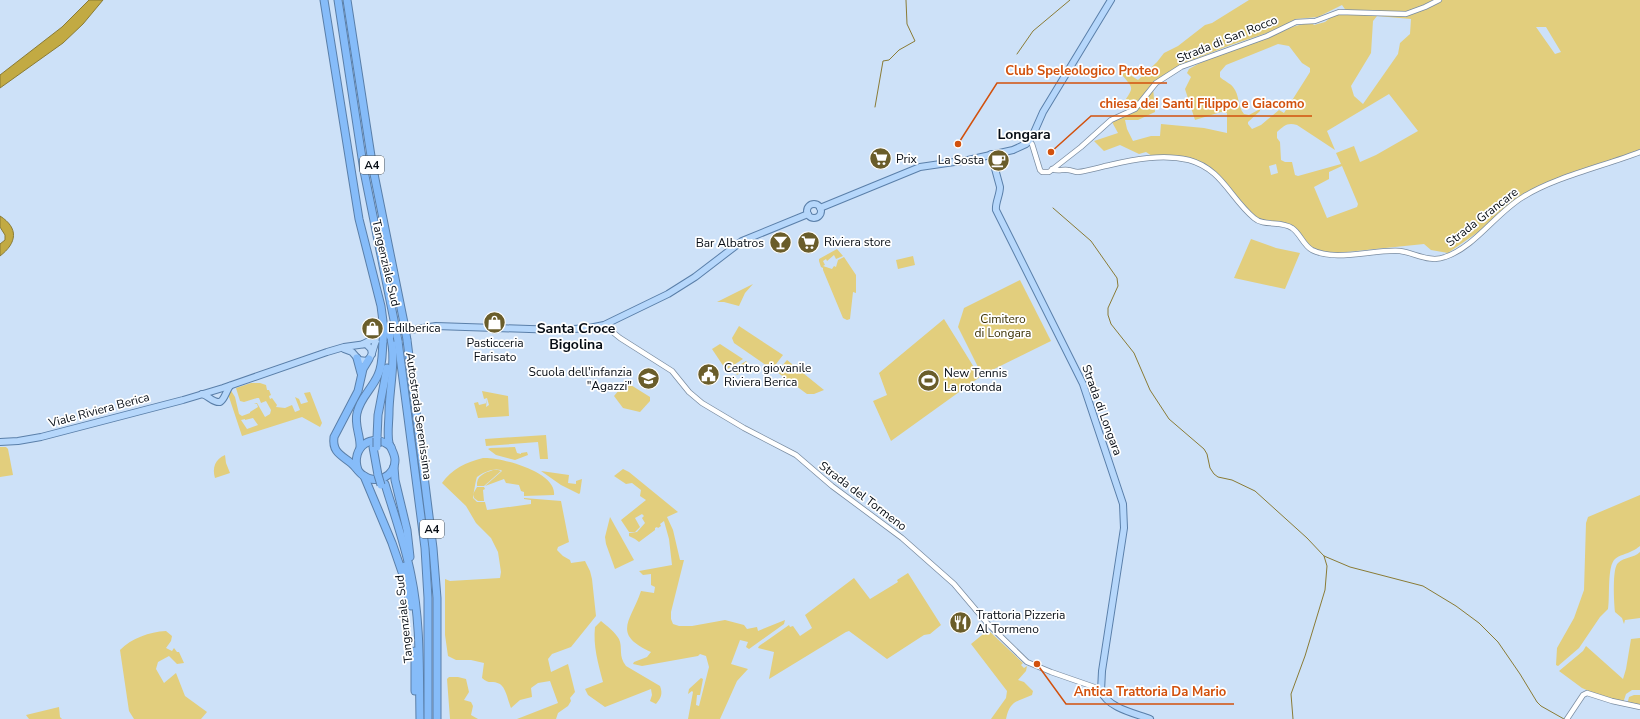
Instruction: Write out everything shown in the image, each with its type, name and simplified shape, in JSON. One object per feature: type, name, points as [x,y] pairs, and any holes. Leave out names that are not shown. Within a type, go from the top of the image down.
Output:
[{"type":"highway","name":"Tangenziale Sud","points":[[324,0],[359,218],[387,333]]},
{"type":"highway","name":"Tangenziale Sud","points":[[328,0],[364,216],[385,306],[389,360],[374,438],[380,475],[411,575],[418,627],[420,719]]},
{"type":"highway","name":"Autostrada Serenissima","points":[[338,0],[387,333],[398,341],[425,548],[428,604],[428,719]]},
{"type":"highway","name":"Autostrada Serenissima","points":[[347,0],[373,170],[407,340],[434,548],[437,598],[437,719]]},
{"type":"highway","points":[[387,333],[392,348],[389,439],[395,456],[395,480],[408,537],[411,575]]},
{"type":"highway","points":[[358,470],[356,464],[360,437],[356,421],[357,413],[362,400],[380,372],[387,333]]},
{"type":"highway","points":[[371,356],[363,369],[358,391],[334,437],[334,448],[364,476],[392,542],[412,606]]},
{"type":"highway","points":[[356,357],[360,367],[360,379]]},
{"type":"highway","points":[[341,456],[350,458],[368,442],[378,440],[391,447]]},
{"type":"highway","points":[[364,476],[374,480],[379,480],[388,475],[394,466]]},
{"type":"highway","name":"Tangenziale Sud","points":[[383,485],[404,562],[412,606],[415,719]]},
{"type":"main road","points":[[1029,141],[1046,107],[1111,0]]},
{"type":"main road","name":"Viale Riviera Berica","points":[[820,208],[920,167],[991,154],[1020,147],[1029,141]]},
{"type":"main road","name":"Strada di Longara","points":[[991,154],[1000,187],[999,196],[995,207],[996,210],[1083,384],[1123,504],[1124,528],[1100,689]]},
{"type":"main road","name":"Viale Riviera Berica","points":[[808,214],[809,207],[812,205],[817,205],[820,208]]},
{"type":"main road","name":"Viale Riviera Berica","points":[[808,214],[812,218],[816,218],[821,212],[820,208]]},
{"type":"main road","name":"Viale Riviera Berica","points":[[0,442],[41,437],[202,394],[230,386],[338,349],[362,344],[387,333],[440,326],[558,330],[589,328],[604,325],[668,294],[695,278],[742,241],[808,214]]},
{"type":"main road","points":[[338,349],[348,350],[356,357],[364,361],[371,356],[375,342],[387,333]]},
{"type":"main road","points":[[356,357],[355,350],[362,344],[370,347],[371,356]]},
{"type":"main road","points":[[202,394],[209,396],[216,403],[221,402],[224,398],[224,394],[230,386]]},
{"type":"main road","points":[[212,400],[211,395],[216,390],[223,392],[224,394]]},
{"type":"main road","points":[[1100,689],[1104,696],[1120,708],[1150,719]]},
{"type":"street","name":"Strada di San Rocco","points":[[1052,169],[1081,147],[1111,120],[1135,109],[1156,83],[1181,67],[1267,36],[1296,22],[1315,21],[1340,12],[1406,14],[1425,8],[1439,0]]},
{"type":"street","points":[[1029,141],[1032,144],[1040,170],[1049,172],[1052,169]]},
{"type":"street","name":"Strada Grancare","points":[[1052,169],[1057,171],[1068,170],[1076,172],[1126,162],[1160,158],[1188,160],[1201,164],[1218,176],[1255,219],[1288,226],[1294,230],[1309,248],[1325,254],[1400,251],[1427,258],[1444,258],[1468,244],[1505,210],[1527,194],[1640,152]]},
{"type":"street","name":"Strada del Tormeno","points":[[604,325],[620,338],[672,371],[690,392],[702,403],[744,428],[796,455],[832,486],[902,538],[954,584],[987,623],[1027,662],[1058,675],[1100,689]]},
{"type":"street","points":[[1567,719],[1583,695],[1587,693],[1612,701],[1640,707]]},
{"type":"green space","points":[[1249,0],[1640,0],[1640,150],[1527,194],[1491,223],[1448,253],[1431,250],[1424,244],[1337,253],[1314,252],[1295,229],[1254,217],[1219,177],[1195,162],[1152,156],[1146,152],[1139,154],[1120,145],[1104,151],[1094,141],[1118,133],[1112,122],[1120,116],[1140,106],[1153,87],[1155,112],[1138,120],[1125,120],[1127,129],[1133,141],[1151,136],[1160,136],[1161,124],[1204,128],[1227,133],[1227,113],[1221,112],[1195,120],[1185,89],[1191,77],[1187,73],[1189,69],[1217,56],[1294,27],[1312,23],[1314,25],[1325,22],[1336,13],[1347,12],[1342,5],[1318,17],[1296,19],[1273,31],[1182,64],[1154,81],[1142,99],[1135,105],[1124,108],[1123,104],[1131,91],[1131,86],[1122,75],[1125,72],[1138,80],[1157,62],[1164,53],[1178,46],[1205,25],[1212,23]],"holes":[[[1377,16],[1411,19],[1410,34],[1400,43],[1398,54],[1363,104],[1354,96],[1351,86],[1371,53],[1373,21]],[[1536,27],[1546,27],[1561,52],[1555,54]],[[1278,44],[1289,46],[1302,63],[1310,68],[1310,72],[1284,113],[1279,110],[1261,125],[1252,129],[1248,122],[1260,111],[1260,109],[1249,115],[1244,114],[1240,108],[1235,90],[1220,77],[1220,72],[1226,65]],[[1389,94],[1418,131],[1376,155],[1360,162],[1354,146],[1336,153],[1341,164],[1298,176],[1295,175],[1292,162],[1285,162],[1281,160],[1280,142],[1277,138],[1277,132],[1288,124],[1294,124],[1335,150],[1327,131]],[[1276,164],[1278,173],[1271,175],[1269,166]],[[1342,166],[1358,204],[1357,207],[1327,218],[1314,187],[1329,179],[1329,172]]]},
{"type":"green space","points":[[1251,239],[1276,248],[1300,253],[1285,289],[1234,278]]},
{"type":"green space","points":[[837,249],[843,256],[836,259],[834,255],[827,261],[826,259],[823,261],[825,265],[823,266],[832,269],[834,266],[836,267],[838,260],[844,257],[856,275],[856,293],[853,292],[850,319],[847,320],[843,318],[819,261],[819,259]]},
{"type":"green space","points":[[913,256],[915,265],[898,269],[896,260]]},
{"type":"green space","name":"Cimitero di Longara","points":[[1020,280],[1051,341],[982,375],[958,327],[964,308]]},
{"type":"green space","points":[[753,284],[745,293],[739,306],[724,302],[717,302]]},
{"type":"green space","name":"New Tennis La rotonda","points":[[944,319],[980,377],[891,441],[873,401],[887,395],[879,373]]},
{"type":"green space","points":[[739,326],[783,355],[773,368],[770,368],[734,343],[732,338]]},
{"type":"green space","points":[[720,344],[743,359],[726,370],[712,349]]},
{"type":"green space","points":[[787,360],[824,390],[814,394],[807,394],[777,372]]},
{"type":"green space","points":[[746,361],[750,367],[737,375],[733,369]]},
{"type":"green space","points":[[626,382],[650,397],[650,401],[640,412],[623,408],[614,396]]},
{"type":"green space","points":[[251,383],[266,385],[267,390],[269,390],[271,395],[269,396],[270,399],[272,398],[277,405],[276,407],[285,408],[292,405],[295,412],[300,410],[295,397],[299,399],[301,404],[308,402],[304,393],[310,392],[322,423],[320,427],[302,417],[242,436],[228,394],[230,389],[235,397],[239,414],[242,416],[250,413],[258,407],[257,404],[254,403],[257,403],[265,417],[270,414],[271,410],[266,401],[261,403],[259,398],[244,402],[240,401],[236,388]],"holes":[[[253,418],[258,425],[247,429],[241,420]]]},
{"type":"green space","points":[[482,391],[508,396],[509,416],[478,418],[474,403],[478,402],[479,405],[486,403],[486,407],[489,405],[487,398],[484,399]]},
{"type":"green space","points":[[546,435],[548,459],[540,459],[538,442],[486,446],[485,439]]},
{"type":"green space","points":[[0,447],[6,447],[8,449],[13,475],[0,477]]},
{"type":"green space","points":[[515,447],[517,453],[521,454],[527,452],[528,455],[515,460],[496,455],[488,449],[490,448]]},
{"type":"green space","points":[[225,455],[230,473],[215,478],[215,464]]},
{"type":"green space","points":[[483,458],[491,458],[514,463],[538,473],[547,479],[553,487],[554,495],[524,496],[524,492],[521,491],[519,485],[506,483],[504,479],[485,486],[502,471],[492,470],[477,477],[473,498],[477,502],[485,502],[487,510],[531,504],[531,500],[524,498],[561,501],[569,542],[558,547],[557,550],[570,560],[571,563],[585,561],[590,571],[596,616],[571,647],[552,654],[548,659],[551,672],[568,664],[575,692],[570,698],[571,701],[568,706],[558,713],[556,719],[517,719],[558,703],[550,681],[538,683],[531,688],[532,697],[520,700],[511,708],[502,686],[498,683],[487,681],[482,678],[484,663],[471,660],[456,660],[448,656],[445,635],[445,579],[450,581],[500,578],[501,572],[498,552],[491,538],[476,523],[466,506],[442,483],[455,470]]},
{"type":"green space","points":[[623,469],[629,472],[678,512],[667,517],[673,530],[680,560],[684,560],[671,612],[673,624],[679,626],[692,626],[725,620],[744,625],[747,629],[757,627],[758,631],[785,620],[784,624],[749,649],[746,647],[748,642],[740,640],[731,664],[748,669],[737,681],[720,719],[688,719],[693,692],[692,691],[688,694],[689,689],[701,678],[703,679],[700,695],[697,695],[696,705],[699,706],[709,667],[706,656],[700,654],[698,656],[642,666],[633,664],[634,662],[647,657],[651,652],[631,639],[628,633],[627,626],[629,619],[641,591],[654,593],[655,587],[651,585],[651,574],[643,575],[639,571],[672,565],[669,539],[664,521],[660,524],[661,526],[655,528],[655,530],[639,542],[629,536],[629,533],[637,532],[645,523],[642,518],[644,516],[642,514],[635,518],[640,527],[635,532],[629,532],[621,520],[646,500],[640,496],[641,490],[632,483],[626,484],[614,476]]},
{"type":"green space","points":[[493,470],[501,471],[484,486],[477,486],[479,477]]},
{"type":"green space","points":[[541,471],[569,475],[568,483],[576,484],[576,481],[582,479],[580,493],[579,494],[561,485]]},
{"type":"green space","points":[[477,487],[484,487],[485,489],[483,490],[484,501],[478,501],[474,498],[473,494]]},
{"type":"green space","points":[[1640,495],[1640,546],[1615,559],[1612,563],[1608,609],[1600,617],[1579,648],[1558,666],[1556,665],[1557,648],[1574,618],[1584,590],[1586,523],[1588,517]]},
{"type":"green space","points":[[610,517],[634,560],[615,569],[605,537]]},
{"type":"green space","points":[[1640,552],[1640,618],[1625,620],[1624,624],[1622,618],[1615,612],[1614,586],[1616,566],[1620,561]]},
{"type":"green space","points":[[908,573],[941,625],[930,634],[924,635],[887,659],[849,631],[769,679],[774,652],[758,648],[759,646],[789,625],[790,627],[793,626],[800,636],[812,628],[805,615],[854,578],[870,599],[898,582],[897,580]]},
{"type":"green space","points":[[601,621],[619,639],[622,659],[626,666],[660,686],[661,696],[656,704],[650,701],[652,695],[651,689],[605,707],[588,695],[585,689],[603,682],[596,654],[595,641],[595,627]]},
{"type":"green space","points":[[988,630],[1023,663],[1021,665],[1024,668],[1027,666],[1026,671],[1018,680],[1024,682],[1033,691],[1032,695],[1015,702],[1012,705],[1006,719],[991,719],[1006,698],[1007,691],[971,644]]},
{"type":"green space","points":[[166,631],[172,636],[171,641],[166,648],[172,651],[174,648],[177,652],[179,652],[184,663],[177,664],[169,656],[158,662],[156,669],[164,683],[176,673],[185,696],[207,712],[201,719],[134,719],[129,711],[120,650],[141,636]]},
{"type":"green space","points":[[1640,638],[1640,690],[1632,690],[1626,694],[1623,703],[1605,698],[1582,688],[1559,671],[1583,651],[1586,646],[1623,679],[1631,639]]},
{"type":"green space","points":[[449,677],[466,679],[469,692],[464,700],[471,702],[473,706],[471,715],[478,719],[450,719],[447,679]]},
{"type":"green space","points":[[1640,695],[1640,707],[1627,705],[1629,697]]},
{"type":"green space","points":[[59,707],[60,717],[62,719],[29,719],[26,715]]},
{"type":"shaded area","points":[[89,0],[103,0],[83,24],[63,43],[0,88],[0,75],[62,27]]},
{"type":"shaded area","points":[[0,216],[10,225],[14,236],[10,246],[0,256],[0,244],[5,240],[5,235],[0,227]]},
{"type":"waterway","points":[[875,107],[883,61],[889,60],[899,50],[915,41],[907,24],[906,0]]},
{"type":"waterway","points":[[1017,54],[1033,31],[1070,0]]},
{"type":"waterway","points":[[1053,208],[1091,241],[1117,278],[1118,286],[1108,308],[1108,315],[1111,324],[1134,353],[1150,390],[1169,419],[1204,449],[1207,454],[1210,468],[1214,474],[1218,477],[1232,480],[1255,491],[1307,538],[1324,556],[1350,567],[1423,586],[1456,606],[1479,623],[1498,642],[1537,702],[1541,706],[1564,719]]},
{"type":"waterway","points":[[1293,719],[1291,694],[1305,656],[1325,590],[1327,566],[1324,556]]},
{"type":"place","name":"Club Speleologico Proteo","points":[[958,144]]},
{"type":"place","name":"chiesa dei Santi Filippo e Giacomo","points":[[1051,152]]},
{"type":"place","name":"Prix","points":[[880,159]]},
{"type":"place","name":"La Sosta","points":[[999,160]]},
{"type":"place","name":"Riviera store","points":[[809,242]]},
{"type":"place","name":"Bar Albatros","points":[[780,243]]},
{"type":"place","name":"Pasticceria Farisato","points":[[495,322]]},
{"type":"place","name":"Edilberica","points":[[372,328]]},
{"type":"place","name":"Centro giovanile Riviera Berica","points":[[708,375]]},
{"type":"place","name":"Scuola dell'infanzia \"Agazzi\"","points":[[648,379]]},
{"type":"place","name":"New Tennis La rotonda","points":[[928,380]]},
{"type":"place","name":"Trattoria Pizzeria Al Tormeno","points":[[960,622]]},
{"type":"place","name":"Antica Trattoria Da Mario","points":[[1037,664]]},
{"type":"district","name":"Longara","points":[[1024,134]]},
{"type":"district","name":"Santa Croce Bigolina","points":[[576,336]]}]
